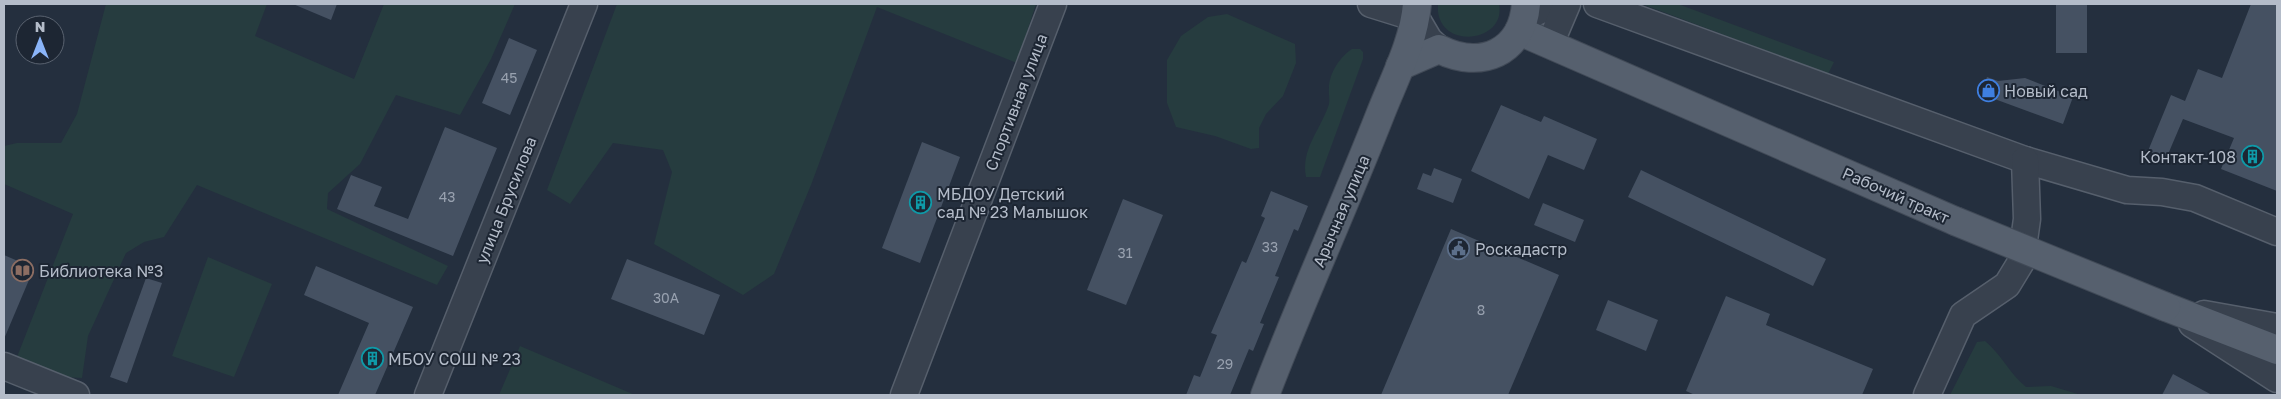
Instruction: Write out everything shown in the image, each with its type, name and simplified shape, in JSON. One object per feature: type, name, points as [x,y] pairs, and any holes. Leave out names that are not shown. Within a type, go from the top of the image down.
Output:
[{"type":"main road","name":"Арычная улица","points":[[1266,395],[1292,326],[1355,179],[1400,66],[1416,11]]},
{"type":"main road","name":"Рабочий тракт","points":[[1523,18],[1550,44],[1955,221],[2277,350]]},
{"type":"main road","points":[[1400,66],[1440,50],[1454,57],[1470,60],[1486,57],[1505,47],[1523,18]]},
{"type":"street","name":"улица Брусилова","points":[[428,395],[584,4]]},
{"type":"street","name":"Спортивная улица","points":[[904,395],[1053,4]]},
{"type":"street","points":[[1370,4],[1416,11],[1429,40],[1440,50]]},
{"type":"street","points":[[1523,18],[1553,4]]},
{"type":"street","points":[[1550,44],[1568,4]]},
{"type":"street","points":[[1597,4],[2025,160],[2127,190],[2162,192],[2195,198],[2277,232]]},
{"type":"street","points":[[1927,395],[1963,315],[2007,285],[2022,262],[2027,219],[2025,160]]},
{"type":"street","points":[[2166,307],[2277,327]]},
{"type":"street","points":[[2166,307],[2277,379]]},
{"type":"street","points":[[4,366],[76,395]]},
{"type":"green space","points":[[106,4],[267,4],[255,36],[354,79],[384,4],[515,4],[491,59],[460,115],[396,95],[360,164],[328,193],[327,209],[448,266],[437,285],[197,185],[164,237],[144,242],[126,253],[88,336],[82,378],[65,377],[17,357],[73,214],[4,184],[4,146],[17,143],[61,143],[77,114]]},
{"type":"green space","points":[[617,4],[1036,4],[1017,63],[877,7],[811,185],[774,274],[743,295],[654,244],[672,172],[663,150],[613,143],[570,204],[547,190]]},
{"type":"green space","points":[[1438,4],[1499,4],[1499,17],[1492,27],[1482,34],[1470,37],[1458,35],[1447,29],[1440,19]]},
{"type":"green space","points":[[1642,4],[1678,4],[1834,62],[1828,74]]},
{"type":"green space","points":[[1227,14],[1295,44],[1296,63],[1283,96],[1266,114],[1259,128],[1259,148],[1251,149],[1215,136],[1176,127],[1167,103],[1167,60],[1181,36],[1208,17]]},
{"type":"green space","points":[[1352,49],[1360,49],[1363,52],[1363,59],[1320,177],[1306,177],[1305,167],[1308,149],[1329,105],[1329,82],[1339,61]]},
{"type":"green space","points":[[208,257],[272,284],[234,377],[172,356]]},
{"type":"green space","points":[[1985,341],[2026,387],[2051,386],[2081,395],[1950,395],[1977,342]]},
{"type":"green space","points":[[520,346],[635,395],[499,395]]},
{"type":"building","points":[[293,4],[337,4],[331,20]]},
{"type":"building","points":[[2056,4],[2087,4],[2087,53],[2056,53]]},
{"type":"building","points":[[2251,4],[2277,4],[2277,191],[2221,169],[2234,138],[2183,119],[2166,159],[2148,151],[2171,95],[2185,101],[2198,69],[2222,78]]},
{"type":"building","points":[[509,38],[537,50],[510,115],[482,103]]},
{"type":"building","points":[[1987,77],[1998,81],[2025,78],[2073,97],[2063,124],[1981,94]]},
{"type":"building","points":[[1501,105],[1541,122],[1544,116],[1597,139],[1584,170],[1548,155],[1529,199],[1471,171]]},
{"type":"building","points":[[445,127],[497,148],[453,256],[337,209],[351,175],[382,187],[374,206],[408,219]]},
{"type":"building","name":"МБДОУ Детский сад № 23 Малышок","points":[[922,142],[960,157],[920,263],[882,248]]},
{"type":"building","points":[[1434,168],[1462,179],[1453,203],[1417,189],[1423,173],[1431,176]]},
{"type":"building","points":[[1641,170],[1826,259],[1813,286],[1628,197]]},
{"type":"building","points":[[1271,191],[1308,206],[1298,231],[1294,229],[1275,276],[1279,277],[1260,323],[1264,324],[1253,351],[1249,349],[1230,395],[1186,395],[1194,375],[1200,377],[1217,335],[1211,333],[1242,261],[1246,263],[1265,218],[1261,216]]},
{"type":"building","points":[[1123,199],[1163,215],[1126,305],[1087,290]]},
{"type":"building","points":[[1543,203],[1584,220],[1575,242],[1534,225]]},
{"type":"building","points":[[1451,229],[1559,275],[1508,395],[1381,395]]},
{"type":"building","points":[[4,255],[34,268],[4,339]]},
{"type":"building","points":[[627,259],[720,295],[704,335],[611,299]]},
{"type":"building","name":"МБОУ СОШ № 23","points":[[316,266],[413,307],[375,395],[338,395],[369,323],[304,295]]},
{"type":"building","points":[[146,278],[162,283],[127,383],[110,377]]},
{"type":"building","points":[[1726,296],[1770,314],[1766,325],[1873,369],[1862,395],[1695,395],[1686,391]]},
{"type":"building","points":[[1608,300],[1658,320],[1646,351],[1596,330]]},
{"type":"building","points":[[2173,374],[2212,395],[2162,395]]},
{"type":"place","name":"Новый сад","points":[[1988,91]]},
{"type":"place","name":"Контакт-108","points":[[2252,157]]},
{"type":"place","name":"МБДОУ Детский сад № 23 Малышок","points":[[921,203]]},
{"type":"place","name":"Роскадастр","points":[[1459,249]]},
{"type":"place","name":"Библиотека №3","points":[[23,271]]},
{"type":"place","name":"МБОУ СОШ № 23","points":[[372,359]]}]
